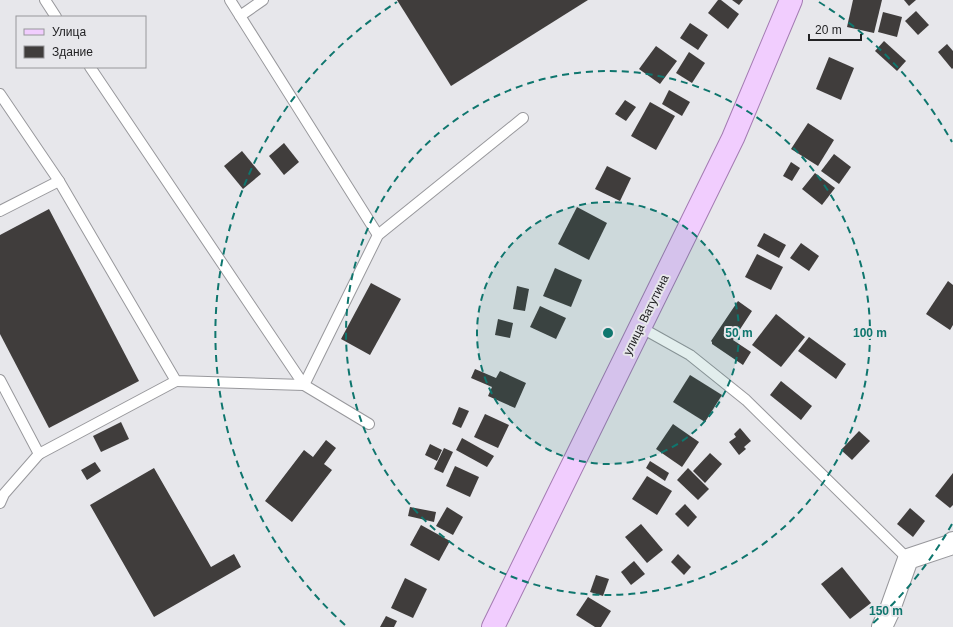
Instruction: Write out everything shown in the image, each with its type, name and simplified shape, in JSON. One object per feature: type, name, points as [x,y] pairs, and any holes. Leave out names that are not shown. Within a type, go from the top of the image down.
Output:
[{"type":"main road","name":"улица Ватутина","points":[[493,627],[733,138],[791,0]]},
{"type":"street","points":[[882,627],[908,559],[952,544]]},
{"type":"lane","points":[[45,0],[55,16]]},
{"type":"lane","points":[[230,0],[378,235]]},
{"type":"lane","points":[[240,16],[263,0]]},
{"type":"lane","points":[[91,68],[304,385],[369,424]]},
{"type":"lane","points":[[0,94],[59,182],[176,380]]},
{"type":"lane","points":[[304,385],[378,235],[523,118]]},
{"type":"lane","points":[[0,211],[59,182]]},
{"type":"lane","points":[[640,327],[690,355],[746,400],[908,559]]},
{"type":"lane","points":[[0,380],[40,454]]},
{"type":"lane","points":[[0,503],[4,494],[40,454],[176,380],[304,385]]},
{"type":"building","points":[[397,0],[588,0],[451,86]]},
{"type":"building","points":[[718,0],[721,0],[739,14],[728,29],[708,13]]},
{"type":"building","points":[[732,0],[743,0],[739,5]]},
{"type":"building","points":[[853,0],[882,0],[874,33],[847,27]]},
{"type":"building","points":[[904,0],[916,0],[909,6]]},
{"type":"building","points":[[916,11],[929,25],[918,35],[905,21]]},
{"type":"building","points":[[883,12],[902,17],[897,37],[878,32]]},
{"type":"building","points":[[690,23],[708,35],[698,50],[680,38]]},
{"type":"building","points":[[884,41],[906,61],[897,71],[875,51]]},
{"type":"building","points":[[947,44],[953,51],[952,69],[938,52]]},
{"type":"building","points":[[656,46],[677,61],[660,84],[639,69]]},
{"type":"building","points":[[689,52],[705,63],[692,83],[676,73]]},
{"type":"building","points":[[829,57],[854,68],[841,100],[816,89]]},
{"type":"building","points":[[669,90],[690,102],[682,116],[662,104]]},
{"type":"building","points":[[625,100],[636,107],[626,121],[615,114]]},
{"type":"building","points":[[650,102],[675,116],[656,150],[631,136]]},
{"type":"building","points":[[808,123],[834,140],[818,166],[791,149]]},
{"type":"building","points":[[284,143],[299,162],[284,175],[269,156]]},
{"type":"building","points":[[242,151],[261,174],[243,189],[224,166]]},
{"type":"building","points":[[834,154],[851,167],[839,184],[821,171]]},
{"type":"building","points":[[791,162],[800,168],[792,181],[783,176]]},
{"type":"building","points":[[607,166],[631,178],[620,201],[595,189]]},
{"type":"building","points":[[815,173],[835,188],[822,205],[802,189]]},
{"type":"building","points":[[577,207],[607,223],[589,260],[558,244]]},
{"type":"building","points":[[49,209],[139,381],[49,428],[0,334],[0,235]]},
{"type":"building","points":[[764,233],[786,245],[779,258],[757,246]]},
{"type":"building","points":[[801,243],[819,256],[809,271],[790,258]]},
{"type":"building","points":[[757,254],[783,267],[771,290],[745,277]]},
{"type":"building","points":[[555,268],[582,280],[571,307],[543,296]]},
{"type":"building","points":[[948,281],[953,285],[953,325],[950,330],[926,314]]},
{"type":"building","points":[[371,283],[401,299],[370,355],[341,339]]},
{"type":"building","points":[[517,286],[529,289],[525,311],[513,309]]},
{"type":"building","points":[[738,301],[752,311],[733,340],[751,352],[743,365],[712,344],[711,341]]},
{"type":"building","points":[[540,306],[566,318],[556,339],[530,327]]},
{"type":"building","points":[[776,314],[805,337],[781,367],[752,345]]},
{"type":"building","points":[[498,319],[513,323],[510,338],[495,335]]},
{"type":"building","points":[[809,337],[846,364],[836,379],[798,351]]},
{"type":"building","points":[[475,369],[496,378],[500,371],[526,383],[515,408],[488,396],[492,387],[471,378]]},
{"type":"building","points":[[690,375],[722,395],[705,422],[673,402]]},
{"type":"building","points":[[781,381],[812,406],[801,420],[770,395]]},
{"type":"building","points":[[459,407],[469,411],[461,428],[452,424]]},
{"type":"building","points":[[485,414],[509,425],[498,448],[474,437]]},
{"type":"building","points":[[121,422],[129,439],[101,452],[93,436]]},
{"type":"building","points":[[673,424],[699,442],[682,467],[656,449]]},
{"type":"building","points":[[740,428],[751,441],[744,447],[746,449],[739,455],[729,442],[736,437],[734,434]]},
{"type":"building","points":[[859,431],[870,441],[852,460],[841,450]]},
{"type":"building","points":[[462,438],[494,456],[487,467],[456,450]]},
{"type":"building","points":[[326,440],[336,448],[324,464],[332,470],[292,522],[265,501],[304,450],[313,457]]},
{"type":"building","points":[[430,444],[442,450],[437,461],[425,455]]},
{"type":"building","points":[[444,448],[453,452],[443,473],[434,469]]},
{"type":"building","points":[[710,453],[722,464],[705,483],[693,471]]},
{"type":"building","points":[[650,461],[669,473],[665,481],[646,468]]},
{"type":"building","points":[[95,462],[101,471],[87,480],[81,470]]},
{"type":"building","points":[[455,466],[479,477],[470,497],[446,486]]},
{"type":"building","points":[[154,468],[211,567],[234,554],[241,567],[154,617],[90,505]]},
{"type":"building","points":[[688,468],[709,489],[698,500],[677,480]]},
{"type":"building","points":[[953,473],[953,505],[950,508],[935,496]]},
{"type":"building","points":[[647,476],[672,491],[657,515],[632,499]]},
{"type":"building","points":[[685,504],[697,517],[688,527],[675,514]]},
{"type":"building","points":[[410,507],[436,512],[434,522],[408,516]]},
{"type":"building","points":[[447,507],[463,517],[453,535],[436,526]]},
{"type":"building","points":[[910,508],[925,521],[913,537],[897,524]]},
{"type":"building","points":[[641,524],[663,550],[647,563],[625,537]]},
{"type":"building","points":[[421,525],[450,541],[439,561],[410,545]]},
{"type":"building","points":[[678,554],[691,567],[684,575],[671,562]]},
{"type":"building","points":[[634,561],[645,574],[631,585],[621,572]]},
{"type":"building","points":[[842,567],[871,603],[850,619],[821,584]]},
{"type":"building","points":[[596,575],[609,579],[603,596],[590,592]]},
{"type":"building","points":[[405,578],[427,589],[413,618],[391,608]]},
{"type":"building","points":[[588,597],[611,611],[601,627],[595,627],[576,615]]},
{"type":"building","points":[[386,616],[397,621],[394,627],[380,627]]}]
